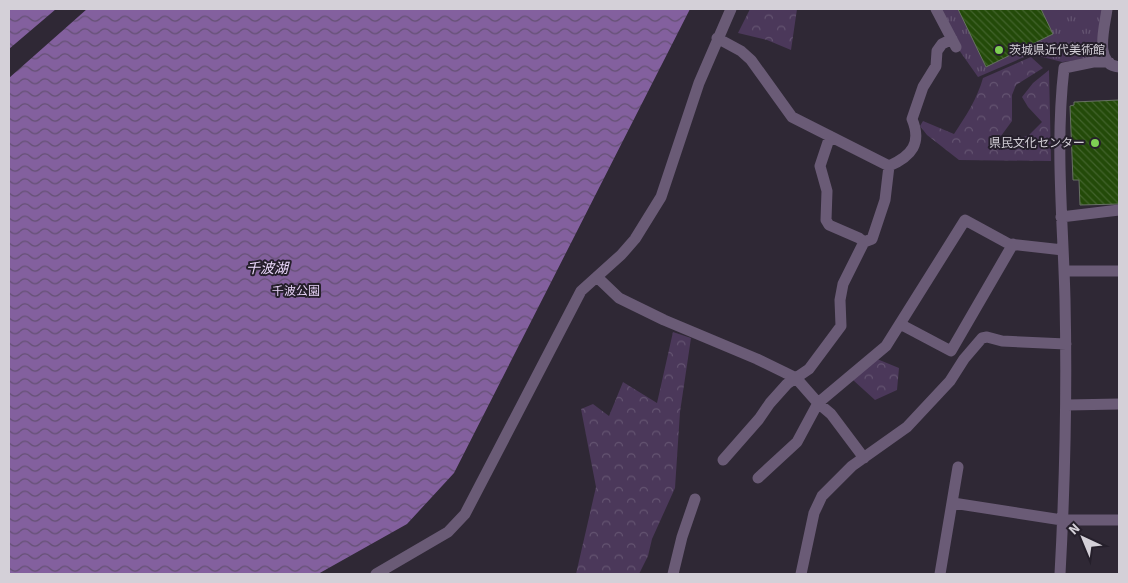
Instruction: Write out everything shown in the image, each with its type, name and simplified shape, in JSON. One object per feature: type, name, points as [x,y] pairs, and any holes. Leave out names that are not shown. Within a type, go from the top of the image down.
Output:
[{"type":"street","points":[[376,574],[448,532],[465,514],[581,291],[635,240],[661,197],[699,83],[731,9]]},
{"type":"street","points":[[889,166],[905,158],[915,144],[917,130],[912,119],[923,87],[936,66],[938,51],[942,44],[954,43],[936,9]]},
{"type":"street","points":[[1106,9],[1102,49],[1104,58],[1114,64]]},
{"type":"street","points":[[717,38],[742,51],[792,117],[889,166]]},
{"type":"street","points":[[1061,574],[1067,405],[1061,216],[1060,101],[1064,68],[1093,62],[1114,64]]},
{"type":"street","points":[[830,136],[820,166],[827,191],[826,220],[829,225],[864,242]]},
{"type":"street","points":[[723,460],[787,384],[810,369],[841,326],[840,300],[843,284],[864,242],[872,240],[885,200],[889,166]]},
{"type":"street","points":[[1061,216],[1119,210]]},
{"type":"street","points":[[758,478],[797,442],[818,403],[886,346],[965,220],[1013,244],[1063,250]]},
{"type":"street","points":[[900,324],[951,351],[1013,244]]},
{"type":"street","points":[[1064,272],[1119,271]]},
{"type":"street","points":[[597,277],[619,298],[664,320],[757,359],[796,378],[818,403],[831,414],[864,458]]},
{"type":"street","points":[[801,574],[814,513],[822,496],[852,466],[907,427],[950,381],[964,359],[982,338],[1066,344]]},
{"type":"street","points":[[1067,405],[1119,404]]},
{"type":"street","points":[[940,574],[958,467]]},
{"type":"street","points":[[673,574],[682,536],[695,498]]},
{"type":"street","points":[[953,503],[1062,520],[1119,520]]},
{"type":"green space","points":[[750,9],[797,9],[791,50],[767,40],[738,33]]},
{"type":"green space","points":[[940,9],[1102,9],[1095,58],[1062,62],[1031,54],[978,77],[959,50]]},
{"type":"green space","points":[[1031,57],[1043,68],[1016,85],[1012,95],[1012,121],[1001,136],[1001,146],[1023,143],[1021,138],[1029,135],[1042,122],[1028,107],[1022,97],[1033,83],[1049,70],[1051,161],[959,160],[927,135],[920,126],[923,121],[954,134],[967,114],[983,78]]},
{"type":"green space","points":[[673,332],[691,338],[680,412],[675,488],[652,539],[648,556],[639,574],[576,574],[596,487],[581,409],[593,404],[609,416],[623,382],[657,403]]},
{"type":"green space","points":[[877,359],[899,368],[897,390],[875,400],[853,380]]},
{"type":"water","points":[[9,9],[56,9],[9,49]]},
{"type":"water","name":"千波湖","points":[[87,9],[690,9],[454,473],[407,524],[318,574],[9,574],[9,78]]},
{"type":"building","name":"茨城県近代美術館","points":[[958,9],[1041,9],[1053,34],[986,67]]},
{"type":"building","name":"県民文化センター","points":[[1119,100],[1119,204],[1080,205],[1079,180],[1073,180],[1070,106],[1074,105],[1074,102]]},
{"type":"place","name":"茨城県近代美術館","points":[[999,50]]},
{"type":"place","name":"県民文化センター","points":[[1095,143]]},
{"type":"park label","name":"千波公園","points":[[296,291]]}]
